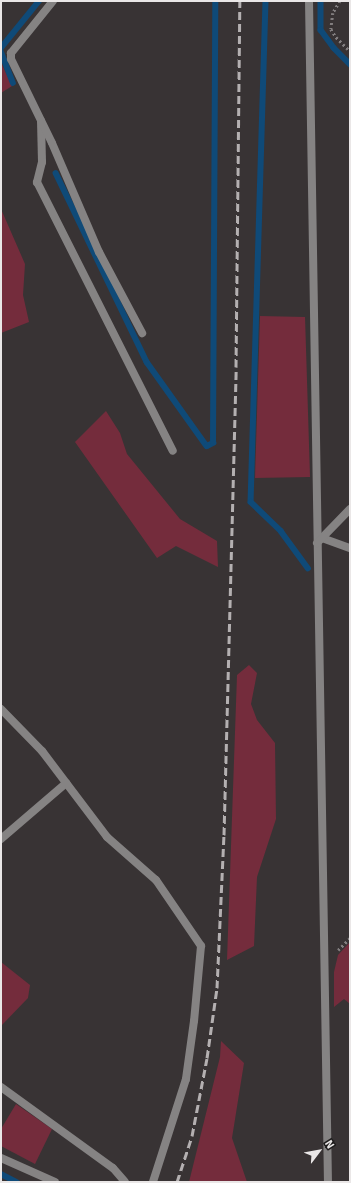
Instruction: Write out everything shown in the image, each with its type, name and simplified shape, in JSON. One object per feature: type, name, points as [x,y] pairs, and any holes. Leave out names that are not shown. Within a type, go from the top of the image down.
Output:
[{"type":"street","points":[[53,1],[11,53],[11,59],[41,118],[99,252],[142,333]]},
{"type":"street","points":[[309,1],[320,540],[328,1182]]},
{"type":"street","points":[[41,118],[42,162],[37,182],[173,450]]},
{"type":"street","points":[[320,540],[350,509]]},
{"type":"street","points":[[320,540],[350,548]]},
{"type":"street","points":[[1,709],[42,751],[107,837],[156,880],[201,946],[194,1021],[186,1079],[153,1182]]},
{"type":"street","points":[[1,839],[66,782]]},
{"type":"street","points":[[1,1087],[113,1168],[125,1182]]},
{"type":"street","points":[[1,1158],[55,1182]]},
{"type":"path","points":[[340,1],[333,13],[331,29],[336,37],[350,51]]},
{"type":"shaded area","points":[[1,62],[12,86],[1,93]]},
{"type":"shaded area","points":[[1,209],[25,264],[23,295],[29,322],[1,333]]},
{"type":"shaded area","points":[[260,316],[305,317],[310,477],[255,478]]},
{"type":"shaded area","points":[[106,411],[120,433],[127,454],[180,519],[217,541],[218,567],[176,546],[157,558],[75,442]]},
{"type":"shaded area","points":[[249,665],[257,673],[251,704],[257,720],[275,743],[276,819],[257,877],[254,946],[227,960],[237,675]]},
{"type":"shaded area","points":[[350,942],[350,1004],[344,999],[334,1007],[334,972],[338,955]]},
{"type":"shaded area","points":[[1,962],[30,985],[28,998],[1,1026]]},
{"type":"shaded area","points":[[221,1041],[244,1063],[232,1138],[247,1182],[189,1182],[220,1057]]},
{"type":"shaded area","points":[[16,1104],[52,1129],[35,1164],[1,1146],[1,1129]]},
{"type":"waterway","points":[[1,48],[39,1]]},
{"type":"waterway","points":[[56,173],[147,362],[207,446],[213,443],[215,1]]},
{"type":"waterway","points":[[266,1],[251,502],[281,531],[308,568]]},
{"type":"waterway","points":[[321,1],[321,30],[334,48],[350,64]]},
{"type":"waterway","points":[[1,51],[13,83]]},
{"type":"waterway","points":[[1,1174],[17,1182]]},
{"type":"railway","points":[[177,1182],[192,1136],[207,1058],[217,988],[224,835],[236,367],[240,1]]}]
